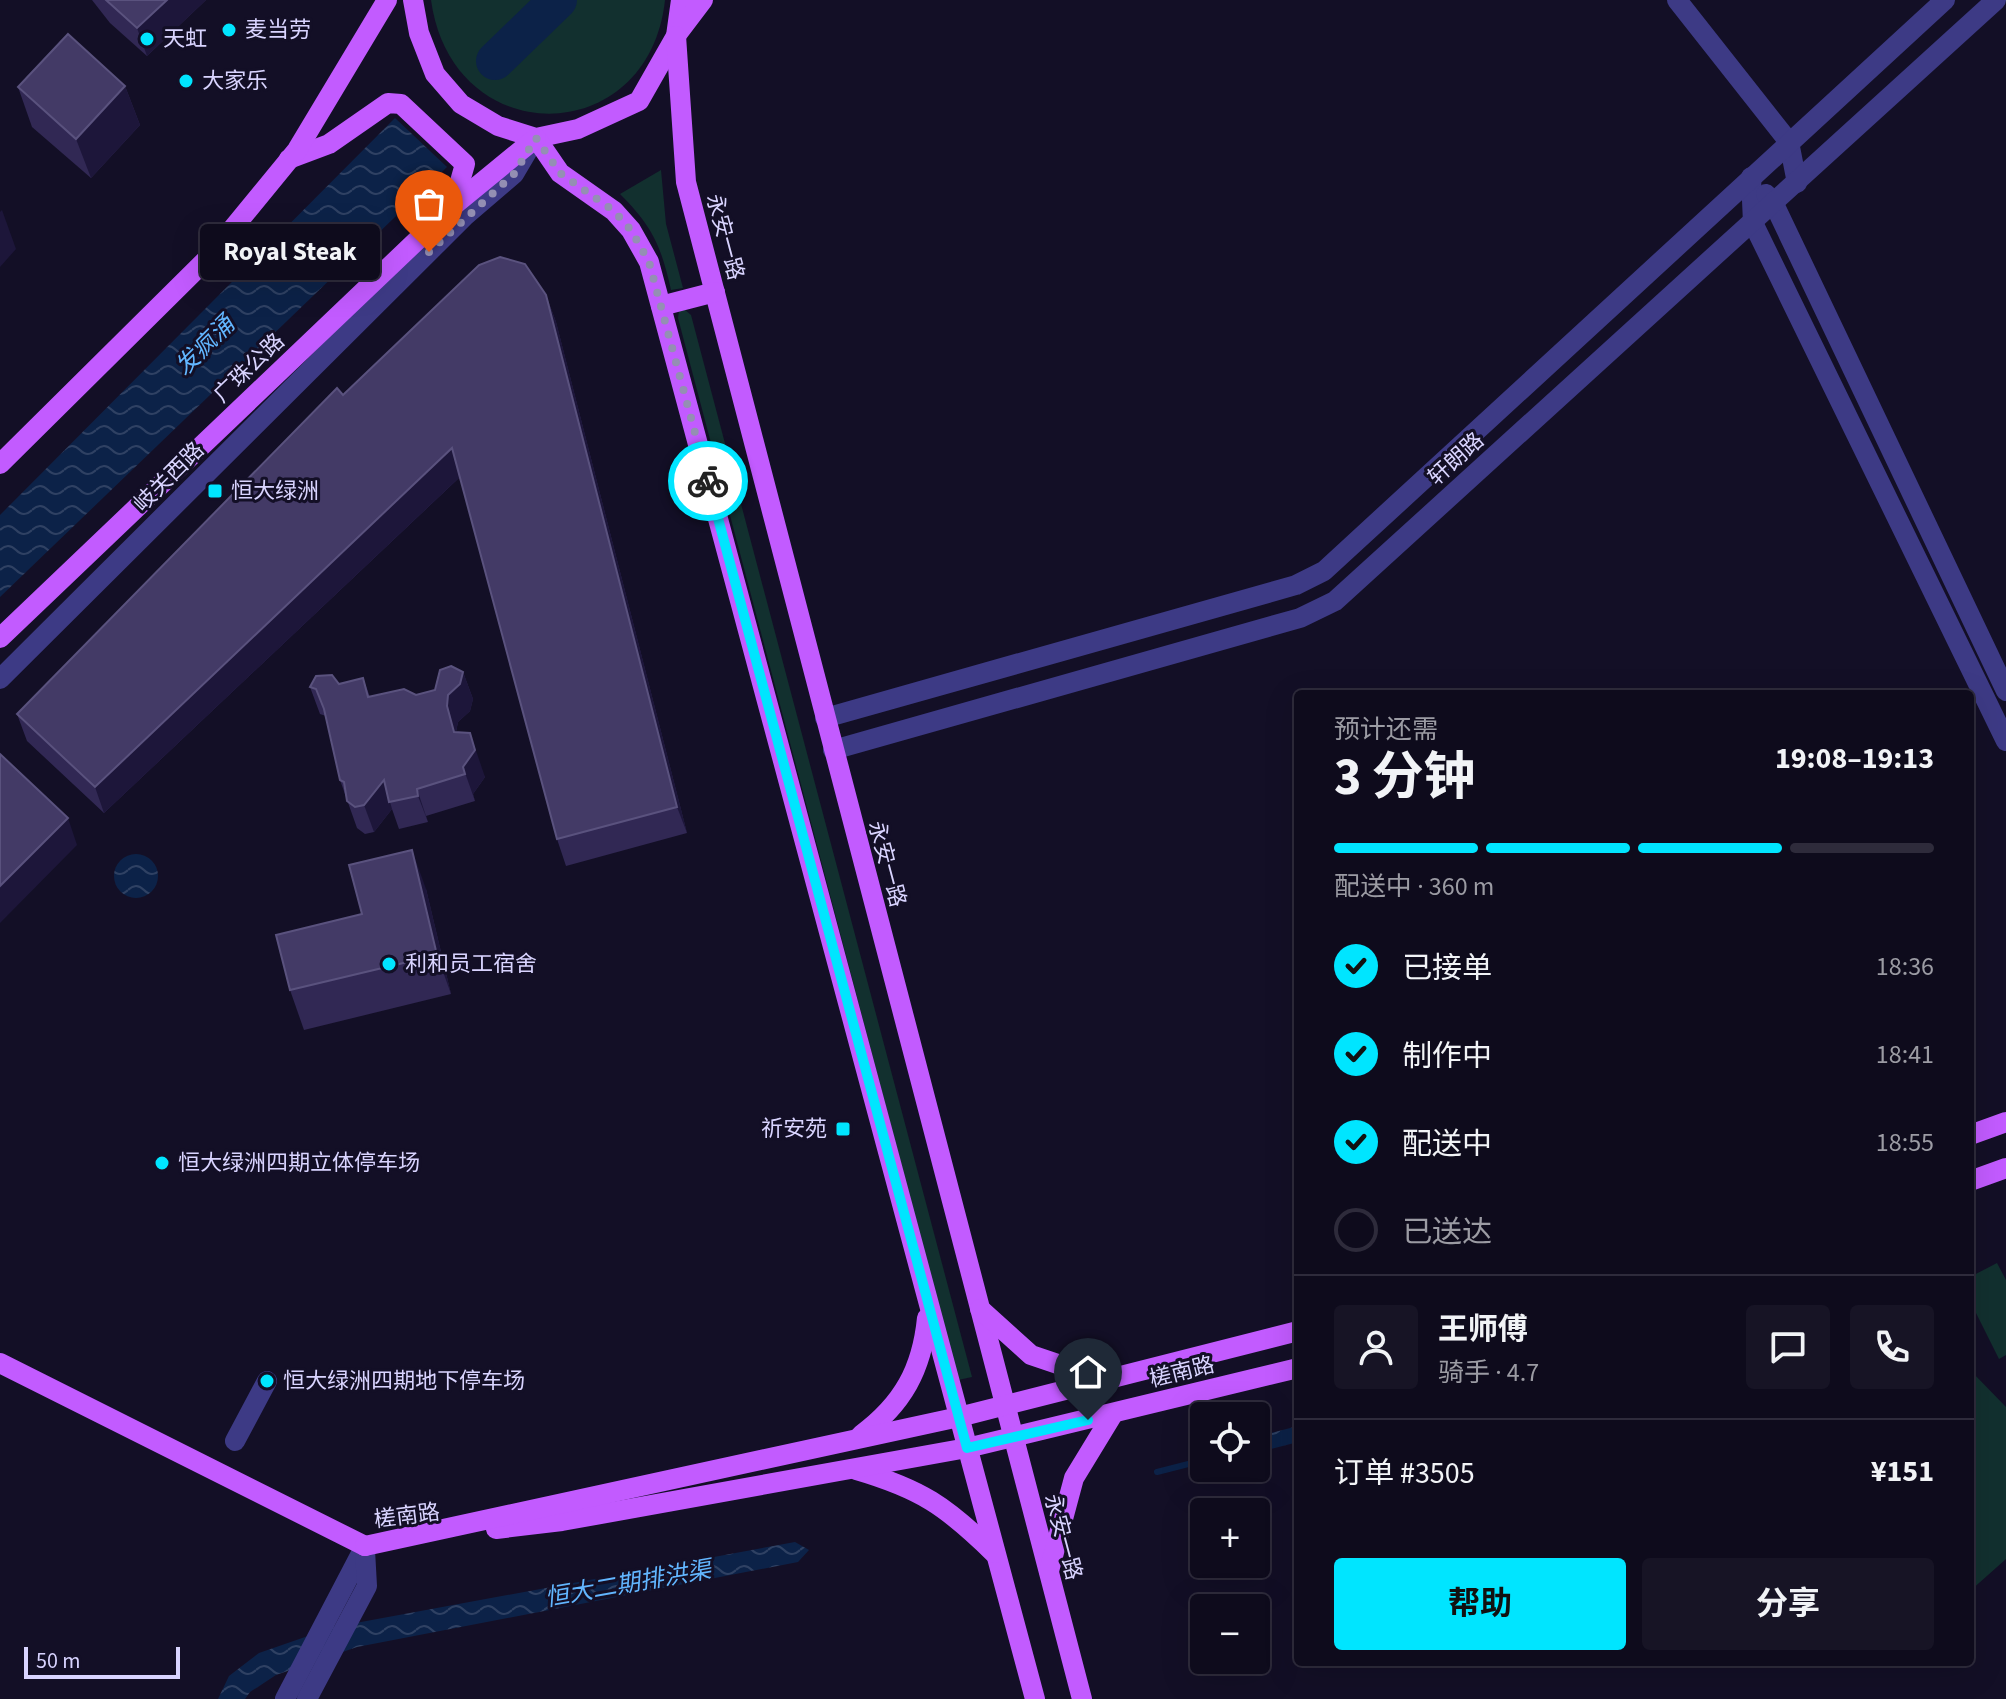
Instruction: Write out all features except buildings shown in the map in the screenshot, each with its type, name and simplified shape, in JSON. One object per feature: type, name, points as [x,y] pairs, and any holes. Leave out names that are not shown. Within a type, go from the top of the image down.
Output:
[{"type":"main road","points":[[0,464],[210,256],[289,159],[352,63],[387,0]]},
{"type":"main road","points":[[413,0],[419,33],[435,74],[461,104],[498,126],[536,138],[578,129],[639,101],[676,36],[703,0]]},
{"type":"main road","points":[[676,36],[681,0]]},
{"type":"main road","name":"永安一路","points":[[676,36],[686,182],[1003,1407],[1082,1699]]},
{"type":"main road","points":[[289,159],[329,144],[388,103],[401,104],[465,164],[453,206]]},
{"type":"main road","points":[[536,138],[560,173],[614,211],[631,230],[649,262],[1033,1696]]},
{"type":"main road","name":"广珠公路","points":[[0,638],[453,206],[536,138]]},
{"type":"main road","points":[[661,306],[715,292]]},
{"type":"main road","points":[[1974,1134],[2006,1122]]},
{"type":"main road","points":[[1974,1180],[2006,1168]]},
{"type":"main road","points":[[855,1439],[902,1398],[916,1372],[925,1341],[928,1306]]},
{"type":"main road","points":[[977,1307],[1031,1355],[1067,1370],[1106,1380]]},
{"type":"main road","name":"槎南路","points":[[365,1546],[1003,1407],[1294,1332]]},
{"type":"main road","points":[[0,1363],[365,1546]]},
{"type":"main road","name":"槎南路","points":[[365,1546],[562,1521],[967,1448],[1294,1369]]},
{"type":"main road","points":[[1049,1575],[1059,1523],[1074,1478],[1113,1414]]},
{"type":"main road","points":[[852,1469],[924,1494],[952,1512],[995,1553]]},
{"type":"street","points":[[1677,0],[1789,142],[1797,183]]},
{"type":"street","name":"轩朗路","points":[[825,718],[1296,585],[1324,571],[1945,0]]},
{"type":"street","name":"轩朗路","points":[[833,750],[1300,618],[1335,601],[1996,0]]},
{"type":"street","name":"岐关西路","points":[[0,679],[465,216],[514,174],[536,138]]},
{"type":"street","points":[[1751,177],[1774,204],[2006,691]]},
{"type":"street","points":[[1751,177],[1753,223],[2006,741]]},
{"type":"street","points":[[235,1441],[267,1381]]},
{"type":"street","points":[[285,1699],[365,1546]]},
{"type":"street","points":[[307,1699],[367,1586],[365,1546]]},
{"type":"green space","points":[[431,0],[665,0],[651,49],[625,85],[589,106],[550,114],[510,107],[474,86],[446,50]]},
{"type":"green space","points":[[661,170],[666,224],[683,288],[671,290],[654,238],[620,194]]},
{"type":"green space","points":[[684,309],[691,315],[972,1377],[958,1380],[678,318],[679,311]]},
{"type":"green space","points":[[1997,1263],[2006,1280],[2006,1355],[1999,1359],[1974,1309],[1974,1275]]},
{"type":"green space","points":[[1974,1374],[2006,1407],[2006,1559],[1974,1587]]},
{"type":"water","name":"发疯涌","points":[[395,118],[447,167],[0,597],[0,515]]},
{"type":"water","points":[[136,854],[152,860],[158,876],[152,892],[136,898],[120,892],[114,876],[120,860]]},
{"type":"water","points":[[1294,1427],[1294,1443],[1270,1449],[1270,1433]]},
{"type":"water","points":[[795,1542],[809,1550],[798,1562],[357,1647],[276,1675],[250,1692],[245,1699],[218,1699],[229,1676],[259,1653],[334,1627]]},
{"type":"waterway","points":[[495,61],[558,0]]},
{"type":"waterway","name":"恒大二期排洪渠","points":[[1157,1472],[1190,1464]]},
{"type":"way so far","points":[[429,252],[514,174],[536,138],[560,173],[614,211],[631,230],[649,262],[708,481]]},
{"type":"place","name":"麦当劳","points":[[229,30]]},
{"type":"place","name":"天虹","points":[[147,39]]},
{"type":"place","name":"大家乐","points":[[186,81]]},
{"type":"place","name":"Royal Steak","points":[[429,252]]},
{"type":"place","name":"恒大绿洲","points":[[215,491]]},
{"type":"place","name":"利和员工宿舍","points":[[389,964]]},
{"type":"place","name":"祈安苑","points":[[843,1129]]},
{"type":"place","name":"恒大绿洲四期立体停车场","points":[[162,1163]]},
{"type":"place","name":"恒大绿洲四期地下停车场","points":[[267,1381]]},
{"type":"route","points":[[708,481],[967,1448],[1088,1420]]}]
